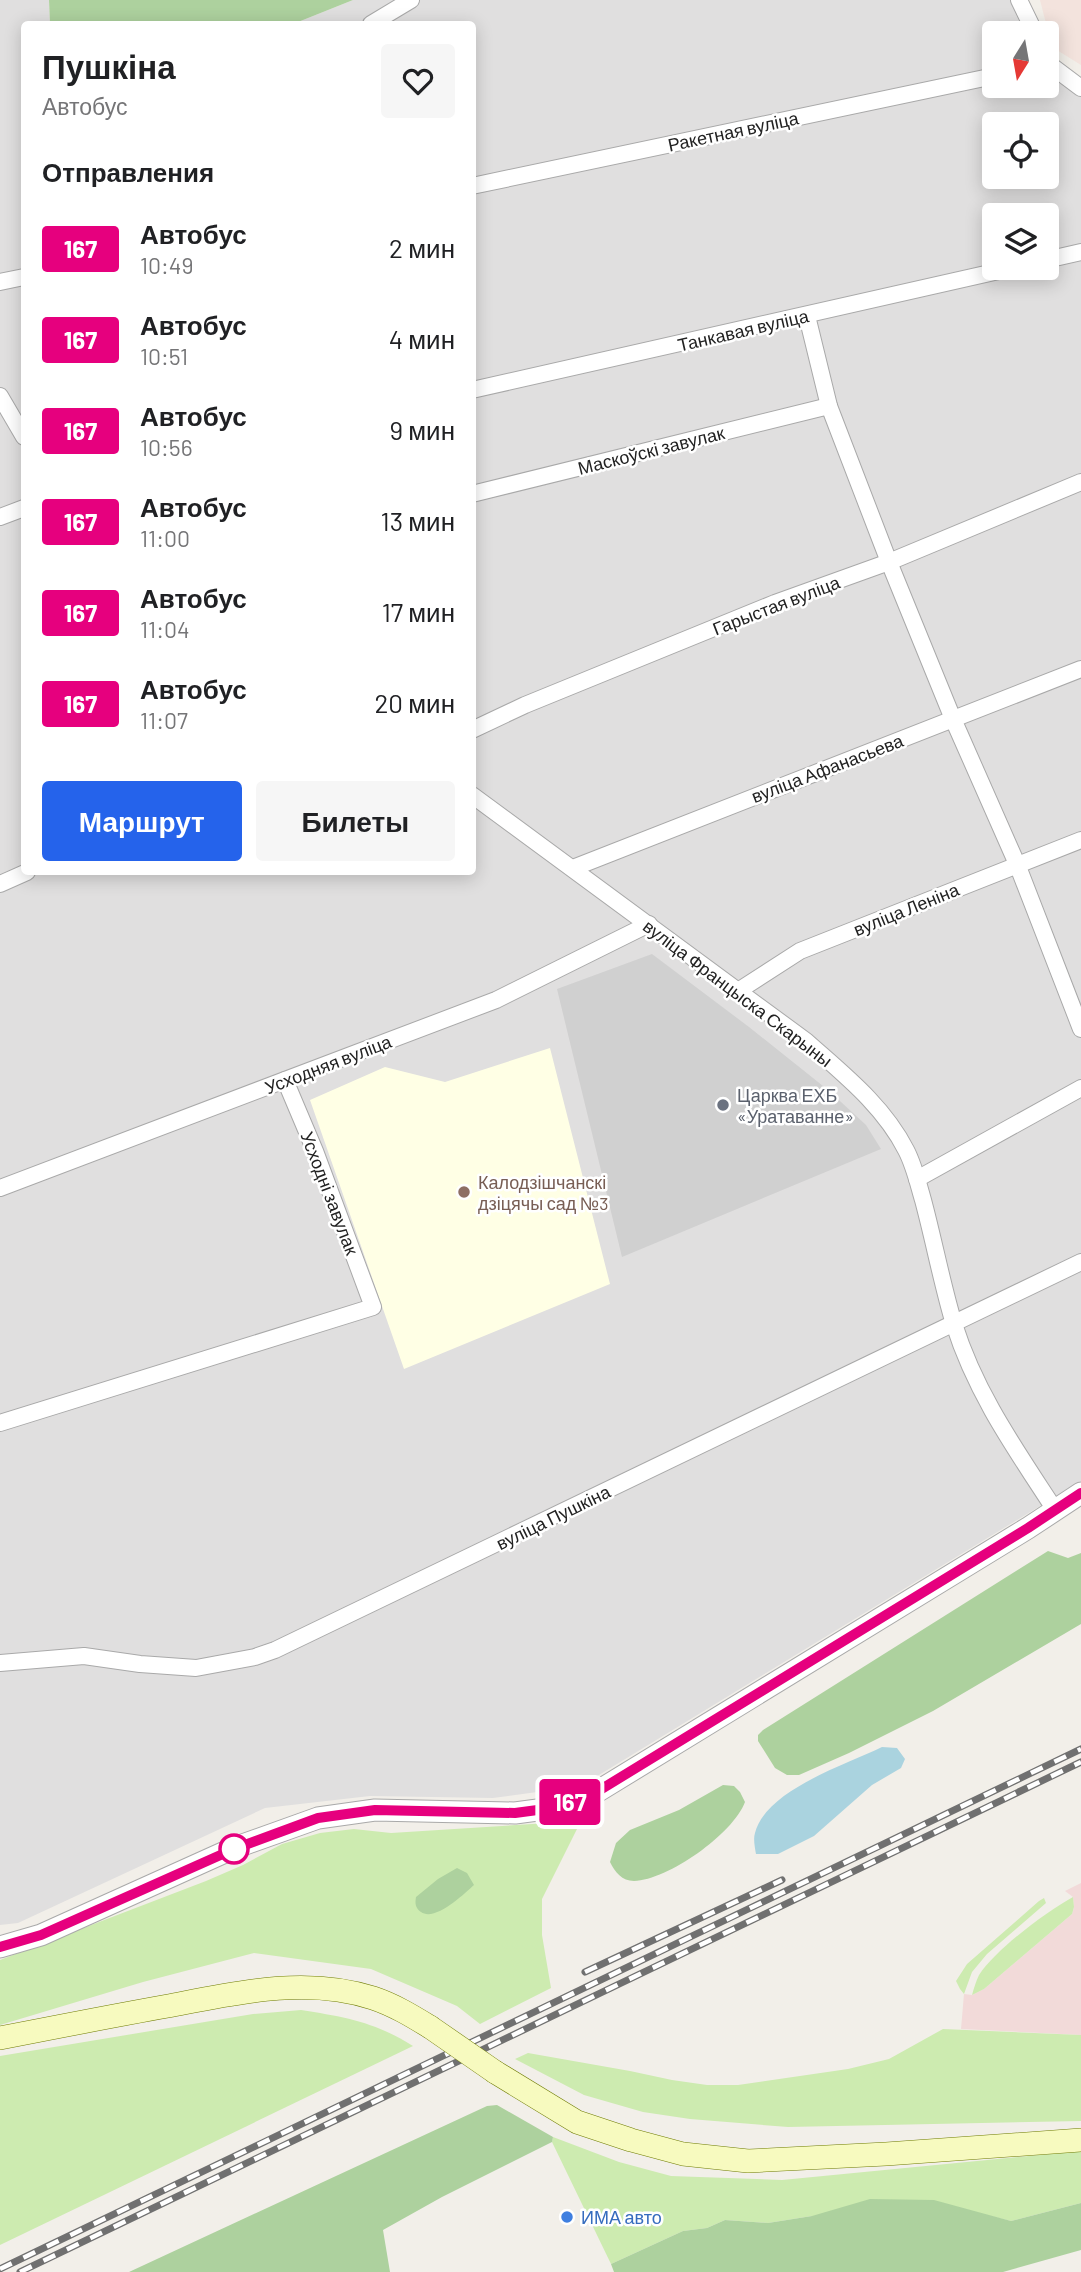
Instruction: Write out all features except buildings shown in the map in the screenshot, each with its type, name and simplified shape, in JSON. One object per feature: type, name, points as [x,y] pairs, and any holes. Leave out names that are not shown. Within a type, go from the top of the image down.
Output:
[{"type":"main road","points":[[0,2038],[248,1991],[291,1987],[330,1989],[372,1997],[399,2008],[495,2072],[577,2122],[683,2154],[748,2161],[1081,2140]]},
{"type":"street","points":[[376,21],[411,0]]},
{"type":"street","points":[[1019,0],[1029,21]]},
{"type":"street","points":[[1059,72],[1081,88]]},
{"type":"street","name":"Ракетная вуліца","points":[[476,185],[982,79]]},
{"type":"street","points":[[1059,257],[1081,252]]},
{"type":"street","name":"Танкавая вуліца","points":[[476,389],[982,275]]},
{"type":"street","points":[[0,282],[21,278]]},
{"type":"street","points":[[807,316],[829,406],[889,562],[953,719],[1017,864],[1081,1029]]},
{"type":"street","points":[[0,396],[21,433]]},
{"type":"street","name":"Маскоўскі завулак","points":[[476,493],[829,406]]},
{"type":"street","name":"Гарыстая вуліца","points":[[476,728],[775,603],[889,562],[1081,482]]},
{"type":"street","points":[[0,517],[21,509]]},
{"type":"street","name":"вуліца Афанасьева","points":[[573,868],[1081,669]]},
{"type":"street","name":"вуліца Францыска Скарыны","points":[[476,798],[806,1041],[845,1075],[890,1122],[907,1152],[917,1179],[954,1324],[972,1369],[994,1417],[1055,1510]]},
{"type":"street","name":"вуліца Леніна","points":[[738,990],[800,951],[1081,841]]},
{"type":"street","points":[[0,884],[21,872]]},
{"type":"street","name":"Усходняя вуліца","points":[[0,1188],[496,1000],[649,924]]},
{"type":"street","name":"Усходні завулак","points":[[0,1423],[373,1307],[285,1080]]},
{"type":"street","points":[[917,1179],[1081,1088]]},
{"type":"street","name":"вуліца Пушкіна","points":[[0,1663],[84,1656],[196,1668],[255,1657],[275,1650],[1081,1262]]},
{"type":"street","points":[[0,1947],[41,1935],[234,1849],[318,1818],[375,1810],[515,1813],[545,1809],[595,1793],[1081,1493]]},
{"type":"shaded area","points":[[0,0],[49,0],[50,21],[21,21],[21,875],[476,875],[476,21],[300,21],[353,0],[1019,0],[1029,21],[982,21],[982,98],[1059,98],[1059,65],[1081,78],[1081,1481],[581,1786],[493,1798],[370,1796],[265,1808],[18,1923],[0,1925]]},
{"type":"shaded area","points":[[1040,0],[1081,0],[1081,65],[1059,51],[1059,21],[1045,21]]},
{"type":"shaded area","points":[[652,954],[828,1090],[866,1125],[881,1149],[622,1257],[557,989]]},
{"type":"shaded area","name":"Калодзішчанскі дзіцячы сад №3","points":[[550,1048],[610,1284],[404,1369],[310,1100],[385,1067],[445,1082]]},
{"type":"shaded area","points":[[1081,1883],[1081,2035],[961,2029],[964,1994],[972,1995],[984,1989],[1072,1914],[1073,1897],[1065,1891]]},
{"type":"green space","points":[[49,0],[353,0],[300,21],[50,21]]},
{"type":"green space","points":[[1048,1551],[1068,1558],[1081,1553],[1081,1624],[933,1711],[849,1753],[799,1775],[787,1775],[775,1768],[758,1741],[758,1735],[763,1730]]},
{"type":"green space","points":[[723,1785],[734,1786],[745,1802],[738,1815],[714,1841],[664,1873],[634,1881],[622,1878],[610,1862],[616,1843],[630,1830],[679,1810]]},
{"type":"green space","points":[[581,1821],[542,1899],[542,1935],[551,1988],[480,2024],[457,2006],[371,1969],[254,1953],[143,1982],[0,2025],[0,1960],[206,1881],[282,1844],[320,1833],[354,1829],[391,1833]]},
{"type":"green space","points":[[457,1868],[467,1873],[474,1885],[441,1910],[427,1914],[421,1912],[416,1905],[416,1897]]},
{"type":"green space","points":[[1073,1897],[1072,1914],[984,1989],[972,1995],[979,1975],[997,1954],[1036,1921]]},
{"type":"green space","points":[[1044,1898],[1046,1903],[987,1954],[972,1972],[964,1994],[956,1981],[967,1964]]},
{"type":"green space","points":[[301,2010],[359,2022],[386,2031],[413,2046],[0,2245],[0,2056],[253,2014]]},
{"type":"green space","points":[[943,2029],[1081,2035],[1081,2121],[788,2127],[690,2119],[643,2112],[584,2095],[515,2059],[528,2053],[672,2080],[707,2085],[738,2085],[848,2069],[889,2059]]},
{"type":"green space","points":[[497,2105],[553,2137],[552,2142],[383,2230],[390,2272],[129,2272],[487,2106]]},
{"type":"green space","points":[[553,2137],[619,2162],[671,2176],[782,2180],[1081,2151],[1081,2203],[1011,2221],[986,2215],[812,2216],[768,2223],[725,2220],[707,2228],[683,2231],[611,2264],[552,2142]]},
{"type":"green space","points":[[870,2199],[934,2200],[1011,2221],[1081,2203],[1081,2250],[1003,2272],[614,2272],[611,2264],[683,2231],[707,2228],[725,2220],[768,2223],[812,2216]]},
{"type":"water","points":[[882,1747],[897,1748],[905,1759],[901,1768],[872,1785],[814,1836],[778,1854],[756,1854],[755,1833],[762,1818],[774,1804],[809,1781]]},
{"type":"railway","points":[[0,2269],[1081,1749]]},
{"type":"railway","points":[[20,2272],[1081,1762]]},
{"type":"railway","points":[[585,1972],[782,1880]]},
{"type":"bus line","name":"167","points":[[0,1947],[41,1935],[234,1849],[318,1818],[375,1810],[515,1813],[545,1809],[595,1793],[1081,1493]]},
{"type":"place","name":"Царква ЕХБ «Уратаванне»","points":[[723,1105]]},
{"type":"place","name":"Калодзішчанскі дзіцячы сад №3","points":[[464,1192]]},
{"type":"place","name":"ИМА авто","points":[[567,2217]]}]
